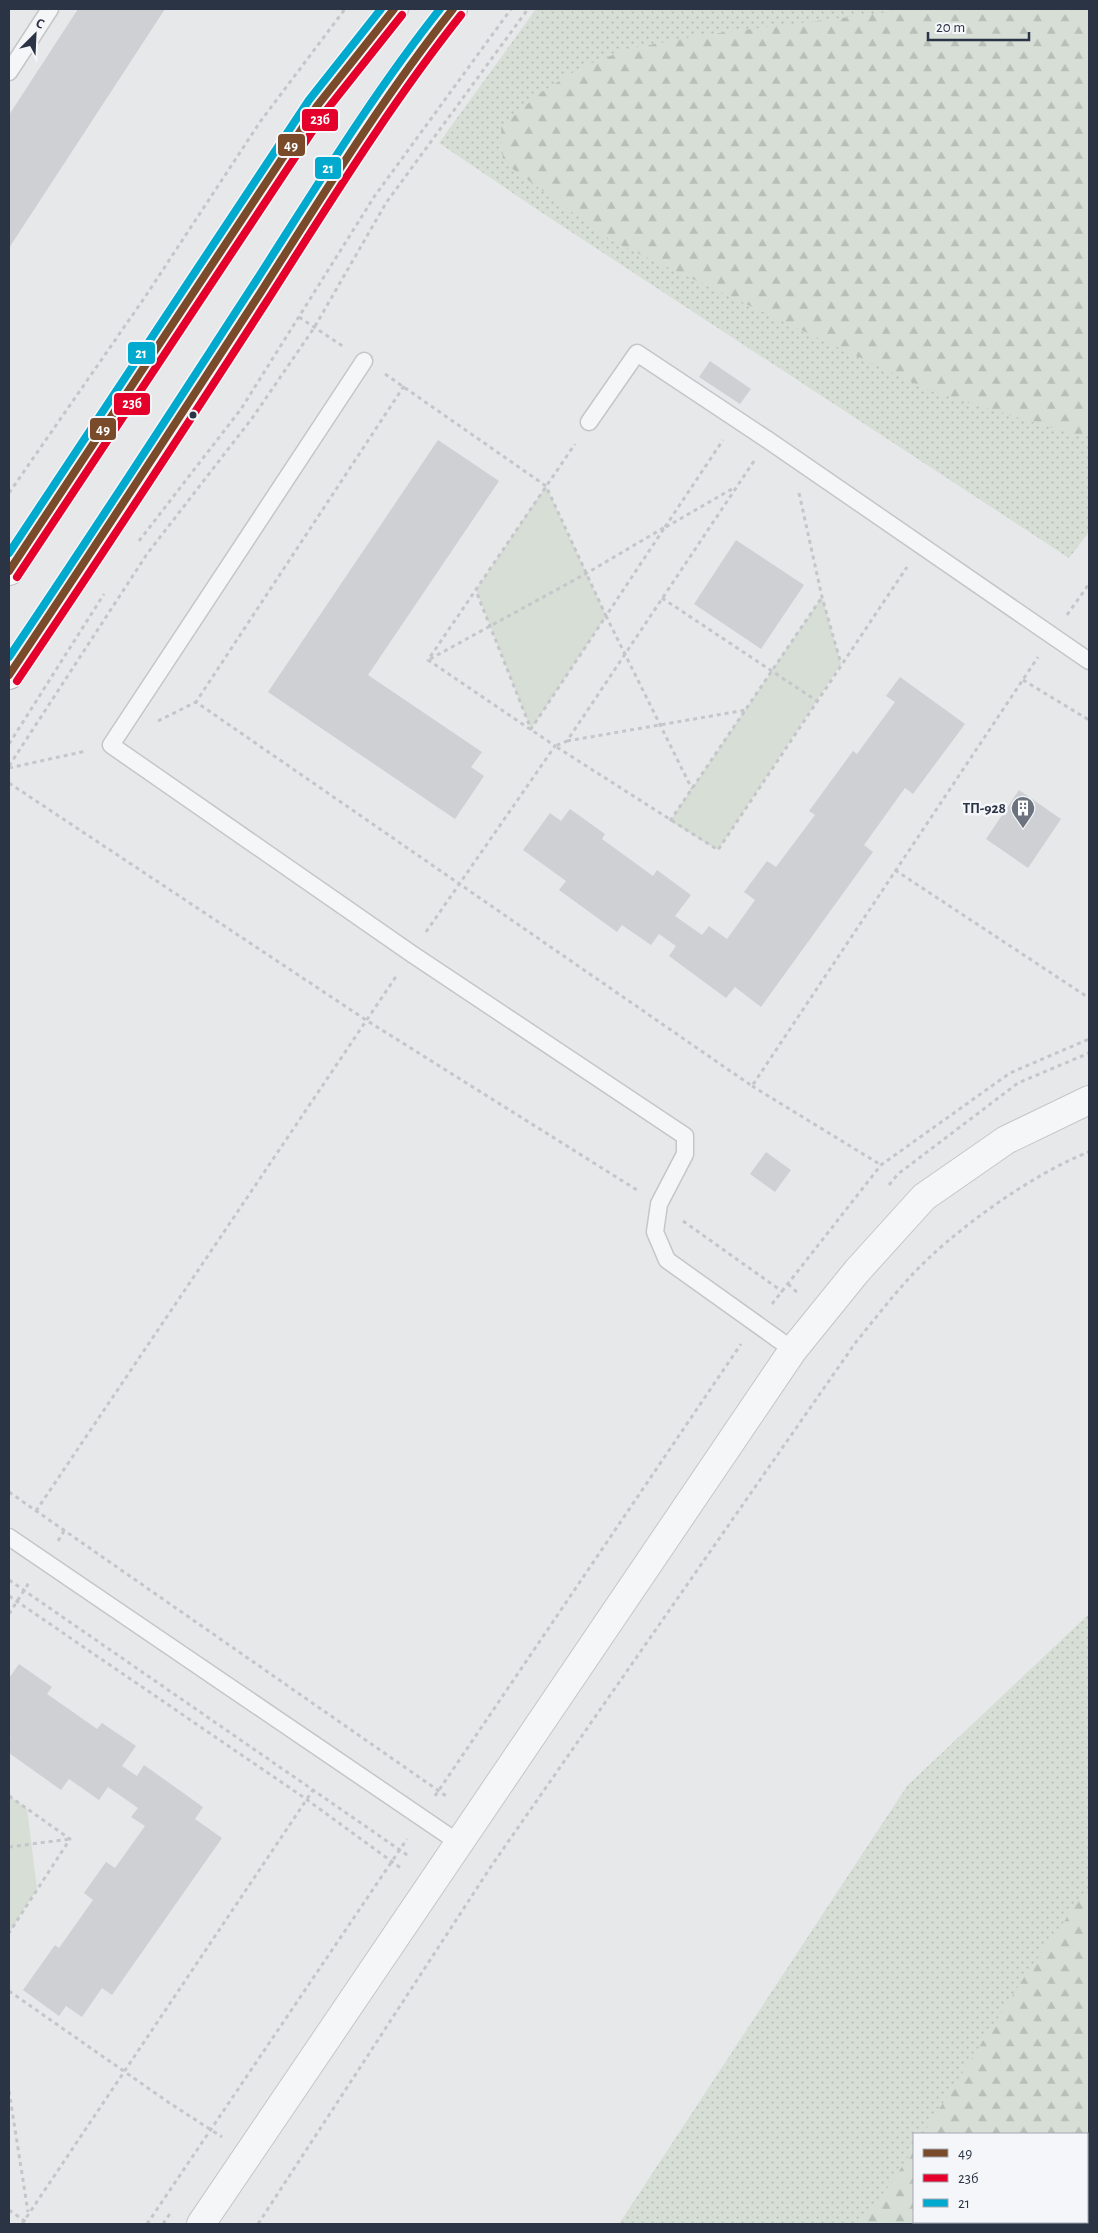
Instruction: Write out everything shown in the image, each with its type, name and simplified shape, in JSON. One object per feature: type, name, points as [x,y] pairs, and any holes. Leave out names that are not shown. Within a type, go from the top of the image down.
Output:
[{"type":"highway","points":[[10,567],[317,106],[394,9]]},
{"type":"highway","points":[[9,675],[106,531],[378,110],[428,38],[453,9]]},
{"type":"street","points":[[201,2224],[793,1350],[857,1272],[924,1197],[1006,1140],[1089,1100]]},
{"type":"lane","points":[[9,72],[50,9]]},
{"type":"lane","points":[[589,422],[637,354],[792,456],[1089,661]]},
{"type":"lane","points":[[364,361],[111,745],[412,954],[685,1136],[685,1154],[659,1204],[655,1232],[667,1260],[793,1350]]},
{"type":"lane","points":[[9,1537],[459,1843]]},
{"type":"path","points":[[9,493],[140,305],[260,122],[345,9]]},
{"type":"path","points":[[134,548],[241,409],[374,197],[511,9]]},
{"type":"path","points":[[9,766],[147,554],[253,417],[314,328],[386,203],[528,9]]},
{"type":"path","points":[[299,317],[404,386],[546,486],[606,616],[692,789]]},
{"type":"path","points":[[404,386],[196,702],[458,885],[752,1086],[881,1165]]},
{"type":"path","points":[[429,659],[589,422]]},
{"type":"path","points":[[531,728],[722,440],[730,446]]},
{"type":"path","points":[[567,741],[734,488],[768,440]]},
{"type":"path","points":[[745,456],[753,462]]},
{"type":"path","points":[[792,456],[822,597],[841,664]]},
{"type":"path","points":[[429,659],[587,573],[734,488]]},
{"type":"path","points":[[429,659],[555,746],[718,850],[921,545]]},
{"type":"path","points":[[752,1086],[1052,636],[1089,584]]},
{"type":"path","points":[[9,744],[108,589]]},
{"type":"path","points":[[476,590],[531,728]]},
{"type":"path","points":[[670,821],[822,597]]},
{"type":"path","points":[[662,598],[817,701]]},
{"type":"path","points":[[1023,680],[1089,720]]},
{"type":"path","points":[[36,1511],[366,1020],[555,746],[567,741],[746,710]]},
{"type":"path","points":[[9,783],[366,1020],[659,1204],[783,1292]]},
{"type":"path","points":[[896,870],[1089,998]]},
{"type":"path","points":[[147,2224],[400,1850],[438,1790],[756,1323],[783,1292],[881,1165],[1010,1073],[1089,1039]]},
{"type":"path","points":[[258,2224],[492,1865],[856,1342],[911,1276],[957,1234],[1016,1191],[1074,1158],[1089,1152]]},
{"type":"path","points":[[788,1284],[799,1294]]},
{"type":"path","points":[[9,1492],[449,1798]]},
{"type":"path","points":[[9,1580],[410,1857]]},
{"type":"path","points":[[9,1596],[306,1799],[402,1869]]},
{"type":"path","points":[[23,2222],[313,1790]]},
{"type":"path","points":[[9,1796],[70,1839]]},
{"type":"path","points":[[9,1847],[70,1839]]},
{"type":"path","points":[[9,1933],[70,1839]]},
{"type":"path","points":[[9,1992],[222,2137]]},
{"type":"path","points":[[9,2092],[28,2212]]},
{"type":"path","points":[[9,2210],[23,2222],[29,2224]]},
{"type":"green space","points":[[536,9],[1089,9],[1089,532],[1069,558],[544,214],[439,143]]},
{"type":"green space","points":[[914,9],[1089,9],[1089,431],[1082,437],[931,391],[612,241],[503,162],[501,127],[540,93],[582,67],[628,49],[703,35]]},
{"type":"green space","points":[[546,486],[606,616],[531,729],[476,590]]},
{"type":"green space","points":[[822,597],[841,664],[718,850],[670,821]]},
{"type":"green space","points":[[1089,1614],[1089,2224],[619,2224],[907,1786]]},
{"type":"green space","points":[[9,1796],[27,1809],[37,1889],[9,1933]]},
{"type":"green space","points":[[1089,1887],[1089,2224],[857,2224],[890,2185],[913,2150],[913,2223],[1088,2223],[1088,2133],[924,2133],[1027,1973]]},
{"type":"building","points":[[78,9],[165,9],[9,248],[9,115]]},
{"type":"building","points":[[710,361],[751,389],[740,404],[699,377]]},
{"type":"building","points":[[438,440],[499,481],[368,675],[482,752],[471,767],[484,776],[455,819],[268,692]]},
{"type":"building","points":[[736,540],[804,585],[761,649],[694,604]]},
{"type":"building","points":[[900,677],[965,724],[913,794],[905,788],[864,845],[873,852],[761,1007],[735,987],[726,998],[669,956],[676,946],[659,934],[651,945],[622,925],[617,932],[559,890],[566,881],[523,850],[550,813],[561,821],[570,809],[605,834],[602,839],[653,876],[657,870],[691,895],[675,916],[702,935],[709,926],[727,939],[755,900],[744,892],[767,861],[776,867],[815,815],[809,811],[853,751],[857,754],[895,702],[886,696]]},
{"type":"building","name":"ТП-928","points":[[1019,790],[1061,819],[1028,868],[986,839]]},
{"type":"building","points":[[766,1152],[791,1170],[775,1192],[750,1174]]},
{"type":"building","points":[[19,1664],[52,1687],[47,1694],[97,1729],[102,1723],[136,1746],[122,1766],[137,1776],[144,1765],[203,1807],[195,1819],[222,1838],[112,1995],[102,1988],[82,2017],[66,2006],[59,2016],[23,1990],[55,1945],[59,1948],[93,1900],[84,1893],[106,1862],[115,1868],[145,1826],[131,1817],[138,1808],[108,1787],[99,1800],[69,1779],[61,1790],[9,1753],[9,1740],[11,1737],[9,1736],[9,1678]]},
{"type":"transit line","name":"21","points":[[9,553],[309,100],[381,9]]},
{"type":"transit line","name":"49","points":[[9,571],[317,106],[394,9]]},
{"type":"transit line","name":"21","points":[[9,657],[72,564],[345,143],[391,75],[440,9]]},
{"type":"transit line","name":"49","points":[[9,675],[166,438],[352,150],[401,78],[453,9]]},
{"type":"transit line","name":"23б","points":[[17,577],[325,112],[402,15]]},
{"type":"transit line","name":"23б","points":[[17,681],[174,444],[360,156],[409,84],[461,15]]},
{"type":"place","name":"ТП-928","points":[[1023,829]]}]
